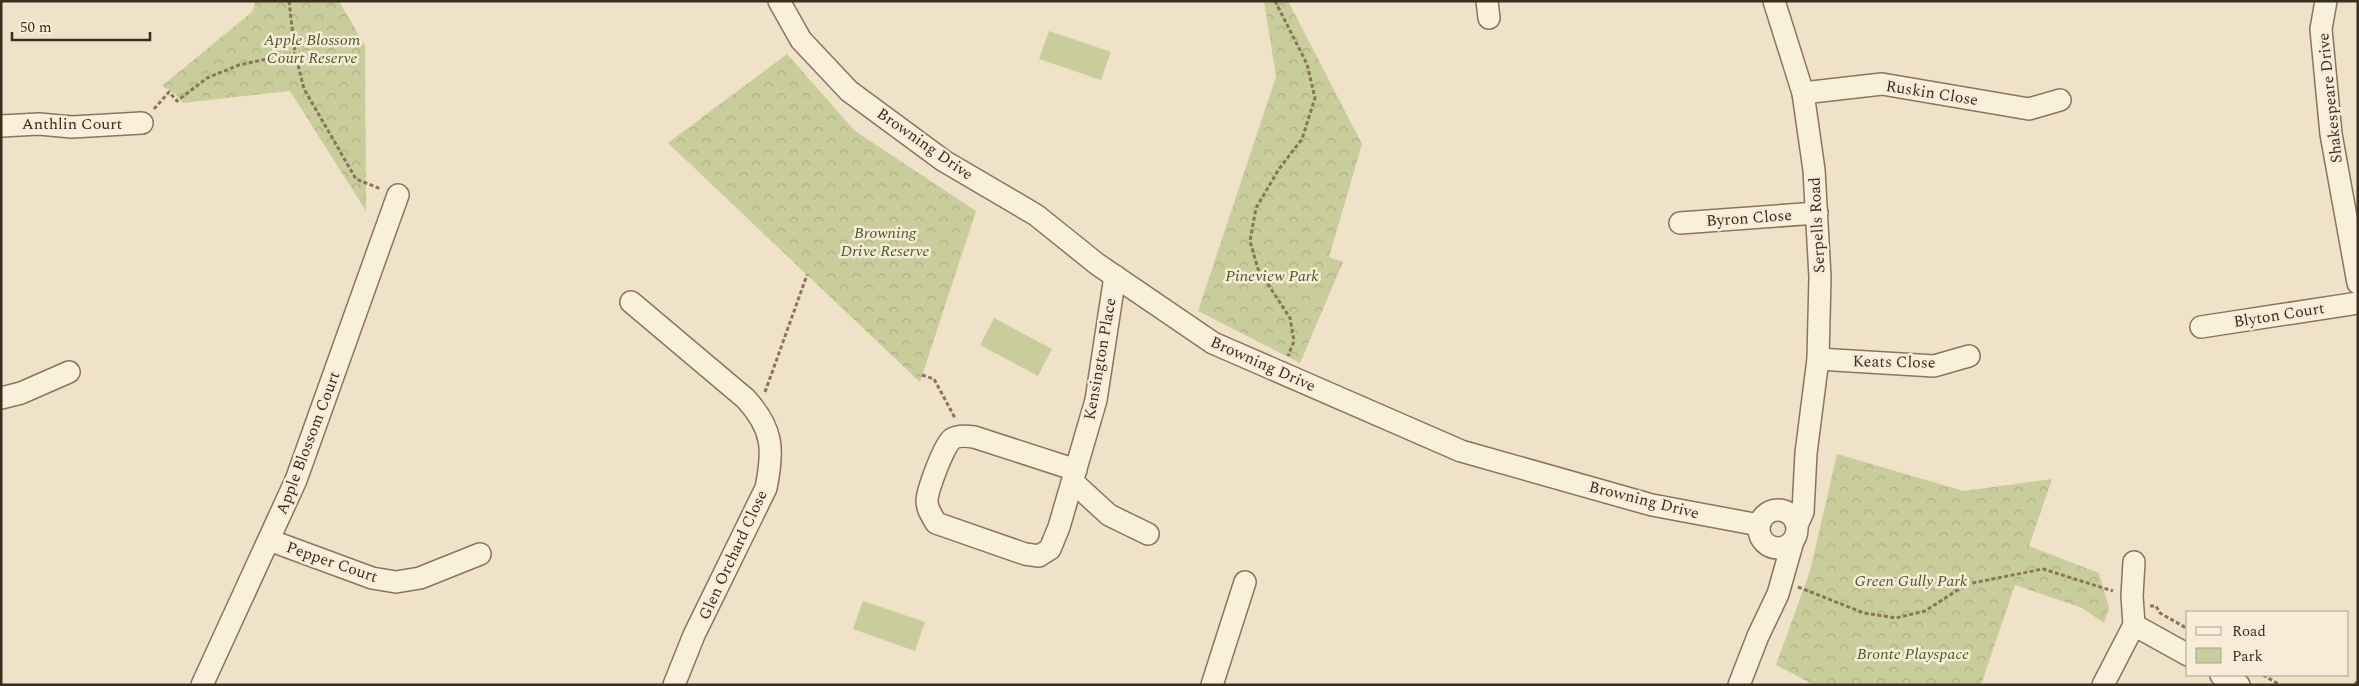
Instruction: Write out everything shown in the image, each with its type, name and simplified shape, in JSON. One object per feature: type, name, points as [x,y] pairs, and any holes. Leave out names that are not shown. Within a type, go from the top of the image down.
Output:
[{"type":"street","name":"Browning Drive","points":[[778,1],[801,40],[849,91],[944,161],[1036,215],[1115,276],[1213,344],[1461,451],[1652,505],[1759,525]]},
{"type":"street","name":"Serpells Road","points":[[1739,685],[1758,636],[1778,594],[1795,533],[1803,512],[1806,453],[1818,359],[1820,277],[1814,170],[1803,93],[1774,1]]},
{"type":"street","name":"Shakespeare Drive","points":[[2326,1],[2321,29],[2330,134],[2348,172],[2358,283]]},
{"type":"street","name":"Ruskin Close","points":[[1803,93],[1882,84],[2028,108],[2060,100]]},
{"type":"street","name":"Anthlin Court","points":[[1,126],[40,124],[72,127],[142,123]]},
{"type":"street","name":"Apple Blossom Court","points":[[202,685],[269,540],[318,423],[398,195]]},
{"type":"street","name":"Byron Close","points":[[1680,223],[1817,213]]},
{"type":"street","name":"Kensington Place","points":[[965,436],[953,438],[945,445],[927,500],[929,511],[936,523],[1025,554],[1040,556],[1050,549],[1059,527],[1096,400],[1115,276]]},
{"type":"street","name":"Glen Orchard Close","points":[[631,302],[746,399],[758,412],[767,428],[772,444],[766,488],[694,636],[674,685]]},
{"type":"street","name":"Blyton Court","points":[[2201,327],[2358,304]]},
{"type":"street","name":"Keats Close","points":[[1818,359],[1934,366],[1969,356]]},
{"type":"street","points":[[1,398],[21,393],[69,372]]},
{"type":"street","points":[[965,436],[1075,476],[1109,515],[1148,534]]},
{"type":"street","name":"Serpells Road","points":[[1781,510],[1791,494],[1806,453]]},
{"type":"street","points":[[1781,510],[1795,519],[1795,533],[1786,546],[1772,547],[1761,539],[1759,525],[1766,513],[1781,510]]},
{"type":"street","name":"Pepper Court","points":[[269,540],[372,578],[396,582],[420,578],[480,554]]},
{"type":"street","name":"Serpells Road","points":[[1758,636],[1772,578],[1772,547]]},
{"type":"street","points":[[2103,685],[2134,625],[2132,596],[2134,562]]},
{"type":"street","points":[[1212,685],[1245,582]]},
{"type":"street","points":[[2134,625],[2186,655]]},
{"type":"street","points":[[2224,676],[2239,685]]},
{"type":"path","points":[[289,1],[295,53],[304,89],[356,179],[398,195]]},
{"type":"path","points":[[1275,1],[1307,64],[1315,98],[1302,139],[1279,168],[1256,208],[1250,240],[1258,269],[1290,318],[1294,341],[1282,373]]},
{"type":"path","points":[[142,123],[169,92],[177,101],[207,78],[239,65],[295,53]]},
{"type":"path","points":[[758,412],[807,275]]},
{"type":"path","points":[[922,375],[934,379],[965,436]]},
{"type":"path","points":[[1782,581],[1864,614],[1896,618],[1925,611],[1967,584],[2043,569],[2132,596],[2145,606],[2156,606],[2160,613],[2186,628]]},
{"type":"path","points":[[2265,676],[2280,685]]},
{"type":"path","points":[[2355,685],[2358,678]]},
{"type":"green space","name":"Apple Blossom Court Reserve","points":[[256,1],[339,1],[365,46],[366,211],[290,91],[183,103],[175,94],[162,86],[252,12]]},
{"type":"green space","name":"Pineview Park","points":[[1264,1],[1288,1],[1362,144],[1329,257],[1343,262],[1300,363],[1198,311],[1276,77]]},
{"type":"green space","points":[[1049,31],[1111,52],[1101,80],[1039,59]]},
{"type":"green space","name":"Browning Drive Reserve","points":[[787,54],[855,131],[976,211],[920,382],[668,143]]},
{"type":"green space","points":[[994,318],[1052,349],[1038,376],[980,345]]},
{"type":"green space","name":"Green Gully Park","points":[[1837,454],[1964,491],[2052,479],[2029,546],[2099,573],[2109,608],[2104,623],[2082,608],[2015,585],[1981,685],[1814,685],[1776,665],[1810,571]]},
{"type":"green space","points":[[863,601],[925,622],[915,651],[853,629]]},
{"type":"park label","name":"Bronte Playspace","points":[[1913,654]]}]
